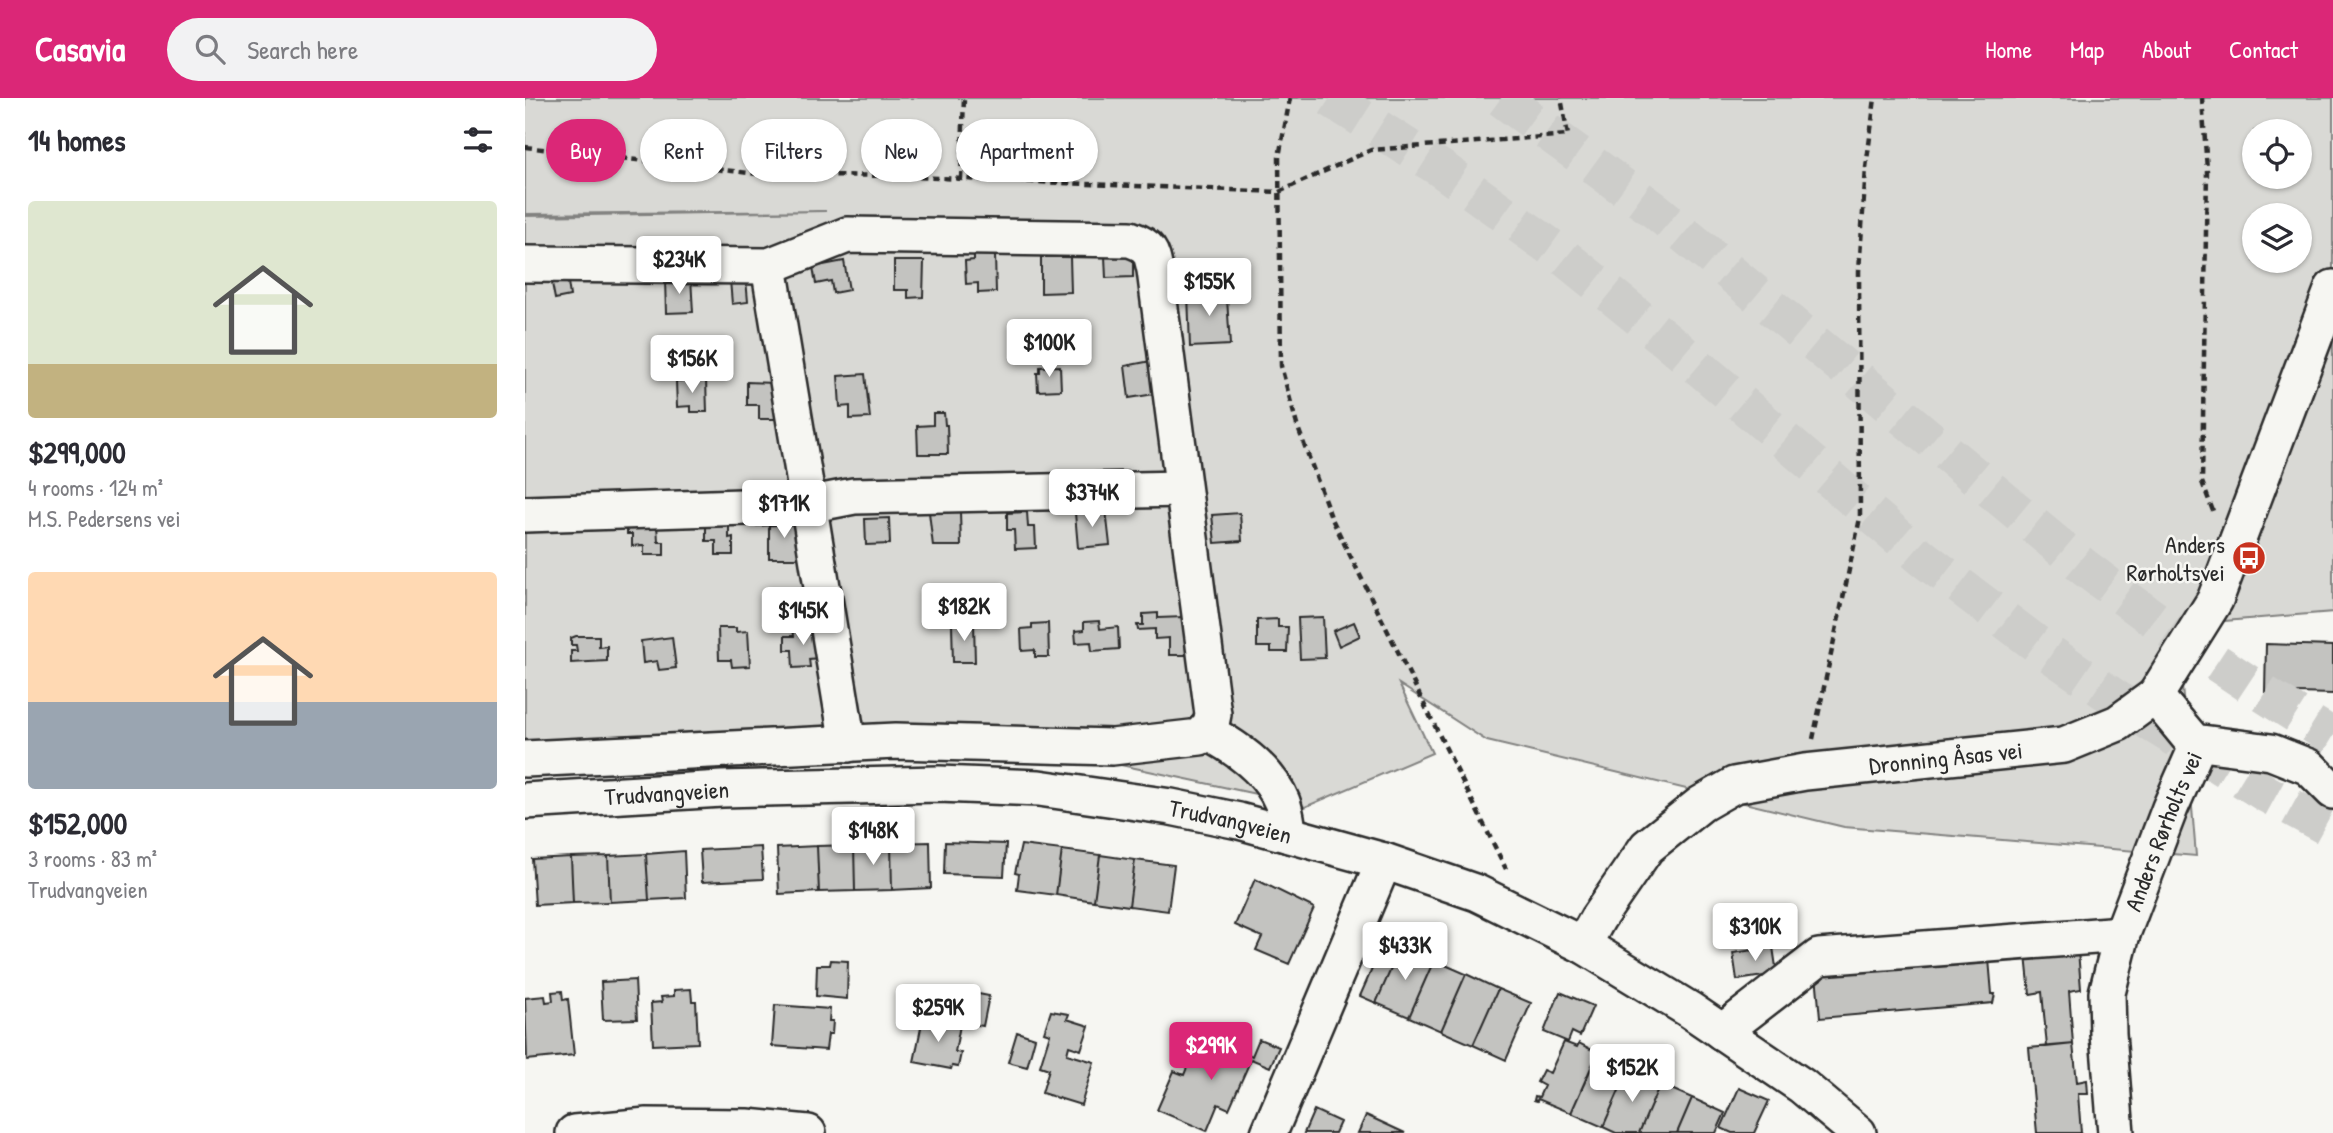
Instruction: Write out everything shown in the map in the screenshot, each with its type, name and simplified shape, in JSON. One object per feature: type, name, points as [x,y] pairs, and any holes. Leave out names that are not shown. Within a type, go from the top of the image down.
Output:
[{"type":"street","points":[[525,264],[769,266],[847,234],[1130,239],[1142,243],[1151,253],[1155,270],[1213,714],[1211,724],[1200,737],[1111,747],[896,741],[525,759]]},
{"type":"street","points":[[769,266],[848,744]]},
{"type":"street","points":[[2333,288],[2215,600],[2155,696],[2194,743],[2271,752],[2309,767],[2333,791]]},
{"type":"street","points":[[525,514],[807,505],[854,496],[1182,489]]},
{"type":"street","name":"Dronning Åsas vei","points":[[1583,945],[1598,918],[1647,847],[1701,804],[1734,785],[1805,772],[2064,745],[2118,723],[2155,696]]},
{"type":"street","name":"Anders Rørholts vei","points":[[2116,1133],[2107,993],[2122,934],[2170,808],[2197,747],[2155,696]]},
{"type":"street","points":[[1205,731],[1226,742],[1248,759],[1267,780],[1282,802],[1289,835]]},
{"type":"street","name":"Trudvangveien","points":[[525,801],[790,787],[939,784],[1039,788],[1171,807],[1239,821],[1384,862],[1477,893],[1583,945],[1723,1032],[1803,1086],[1858,1133]]},
{"type":"street","points":[[1269,1133],[1384,862]]},
{"type":"street","points":[[1723,1032],[1819,957],[2122,934]]},
{"type":"street","points":[[574,1133],[646,1126],[747,1127],[808,1133]]},
{"type":"path","points":[[963,119],[964,98]]},
{"type":"path","points":[[1290,98],[1279,157],[1281,366],[1297,425],[1331,517],[1506,871]]},
{"type":"path","points":[[1034,182],[1279,192],[1371,150],[1568,135],[1561,98]]},
{"type":"path","points":[[1805,772],[1860,518],[1859,271],[1866,167],[1875,98]]},
{"type":"path","points":[[2202,98],[2207,170],[2202,482],[2231,559]]},
{"type":"path","points":[[525,147],[758,174],[956,179]]},
{"type":"shaded area","points":[[525,98],[2333,98],[2333,612],[2177,625],[2196,856],[1844,827],[1487,741],[1399,684],[1432,753],[1305,807],[1121,765],[982,752],[525,769],[525,216],[826,211],[525,214]]},
{"type":"building","points":[[974,255],[995,255],[996,292],[978,293],[978,283],[966,284],[965,261],[974,260]]},
{"type":"building","points":[[1105,256],[1133,256],[1133,277],[1106,278]]},
{"type":"building","points":[[1041,257],[1070,257],[1071,292],[1041,293]]},
{"type":"building","points":[[844,261],[849,290],[833,293],[831,281],[816,284],[813,267]]},
{"type":"building","points":[[894,261],[924,261],[923,297],[908,298],[908,290],[894,290]]},
{"type":"building","points":[[567,275],[570,296],[555,299],[551,278]]},
{"type":"building","points":[[691,278],[693,312],[666,313],[665,279]]},
{"type":"building","points":[[746,279],[748,302],[732,304],[730,280]]},
{"type":"building","points":[[1214,283],[1226,283],[1230,345],[1190,347],[1188,294],[1215,292]]},
{"type":"building","points":[[1151,361],[1155,394],[1129,398],[1125,366]]},
{"type":"building","points":[[1060,366],[1061,390],[1038,391],[1037,373],[1040,373],[1040,367]]},
{"type":"building","points":[[865,374],[870,418],[850,419],[850,406],[840,407],[838,376]]},
{"type":"building","points":[[706,380],[707,412],[691,412],[691,406],[677,407],[676,381]]},
{"type":"building","points":[[747,382],[775,383],[775,419],[759,419],[759,405],[747,405]]},
{"type":"building","points":[[933,413],[944,413],[948,454],[918,454],[917,426],[933,425]]},
{"type":"building","points":[[1106,510],[1110,545],[1078,548],[1075,513]]},
{"type":"building","points":[[960,511],[961,546],[933,546],[929,512]]},
{"type":"building","points":[[1027,512],[1028,527],[1035,527],[1036,548],[1015,549],[1014,530],[1007,530],[1007,513]]},
{"type":"building","points":[[1240,513],[1242,541],[1215,543],[1212,515]]},
{"type":"building","points":[[889,518],[890,544],[866,545],[865,519]]},
{"type":"building","points":[[706,522],[729,522],[729,538],[733,537],[733,555],[716,555],[716,541],[706,541]]},
{"type":"building","points":[[769,522],[798,522],[798,558],[769,558]]},
{"type":"building","points":[[657,523],[658,542],[664,542],[664,555],[644,555],[644,545],[632,546],[632,534],[627,534],[627,524]]},
{"type":"building","points":[[1158,613],[1158,618],[1184,617],[1186,655],[1169,655],[1169,638],[1155,639],[1155,629],[1138,630],[1137,625],[1143,625],[1143,614]]},
{"type":"building","points":[[1323,617],[1325,658],[1300,659],[1298,618]]},
{"type":"building","points":[[1278,619],[1278,627],[1288,627],[1287,652],[1271,652],[1271,647],[1257,647],[1257,620]]},
{"type":"building","points":[[1099,621],[1100,629],[1118,627],[1119,649],[1092,651],[1091,642],[1076,643],[1075,631],[1084,630],[1084,622]]},
{"type":"building","points":[[1354,622],[1360,636],[1339,646],[1333,631]]},
{"type":"building","points":[[974,623],[975,662],[953,662],[952,624]]},
{"type":"building","points":[[1048,623],[1049,657],[1035,657],[1035,650],[1022,651],[1021,629],[1032,628],[1032,624]]},
{"type":"building","points":[[811,626],[812,636],[818,636],[819,658],[809,659],[810,667],[793,668],[792,650],[785,650],[785,636],[794,636],[793,627]]},
{"type":"building","points":[[718,628],[736,628],[736,632],[748,631],[750,666],[732,667],[731,660],[719,660]]},
{"type":"building","points":[[599,636],[599,647],[607,646],[607,661],[571,663],[571,651],[577,651],[576,645],[571,645],[571,638]]},
{"type":"building","points":[[672,637],[676,668],[659,670],[657,661],[643,663],[641,641]]},
{"type":"building","points":[[2266,644],[2333,646],[2333,694],[2265,692]]},
{"type":"building","points":[[930,842],[931,888],[892,890],[891,843]]},
{"type":"building","points":[[945,842],[1006,844],[1004,876],[944,874]]},
{"type":"building","points":[[891,843],[892,890],[855,891],[854,845]]},
{"type":"building","points":[[854,845],[855,891],[819,892],[817,846]]},
{"type":"building","points":[[1021,845],[1062,850],[1056,895],[1017,890],[1019,874],[1015,873]]},
{"type":"building","points":[[817,846],[819,892],[779,894],[777,848]]},
{"type":"building","points":[[761,847],[763,879],[702,882],[700,850]]},
{"type":"building","points":[[1062,850],[1100,855],[1094,901],[1056,895]]},
{"type":"building","points":[[684,851],[686,898],[649,900],[646,854]]},
{"type":"building","points":[[646,854],[649,900],[610,902],[608,856]]},
{"type":"building","points":[[1100,855],[1135,860],[1129,906],[1094,901]]},
{"type":"building","points":[[608,856],[610,902],[573,903],[571,857]]},
{"type":"building","points":[[571,857],[573,903],[535,905],[532,859]]},
{"type":"building","points":[[1135,860],[1174,865],[1168,911],[1129,906]]},
{"type":"building","points":[[1255,879],[1314,908],[1289,964],[1256,950],[1262,937],[1235,925]]},
{"type":"building","points":[[1401,946],[1434,960],[1409,1017],[1376,1003]]},
{"type":"building","points":[[1773,947],[1777,974],[1737,980],[1733,953]]},
{"type":"building","points":[[2078,950],[2081,989],[2069,991],[2073,1044],[2047,1047],[2042,992],[2030,994],[2026,955]]},
{"type":"building","points":[[1379,953],[1395,960],[1376,1003],[1360,996]]},
{"type":"building","points":[[1989,959],[1992,994],[1995,994],[1993,1003],[1820,1018],[1816,974]]},
{"type":"building","points":[[831,960],[848,961],[847,999],[816,996],[817,965],[830,965]]},
{"type":"building","points":[[1434,960],[1466,974],[1441,1031],[1409,1017]]},
{"type":"building","points":[[1466,974],[1498,989],[1473,1045],[1441,1031]]},
{"type":"building","points":[[635,980],[637,1019],[603,1020],[601,982]]},
{"type":"building","points":[[691,989],[692,1001],[696,1001],[698,1043],[653,1045],[651,1003],[662,1002],[661,997],[674,996],[674,990]]},
{"type":"building","points":[[1498,989],[1531,1003],[1506,1060],[1473,1045]]},
{"type":"building","points":[[562,991],[563,1000],[568,999],[574,1055],[527,1060],[525,998],[545,996],[546,1002],[553,1001],[552,992]]},
{"type":"building","points":[[963,991],[989,996],[983,1026],[957,1021]]},
{"type":"building","points":[[1560,992],[1593,1006],[1580,1036],[1572,1032],[1568,1042],[1544,1032]]},
{"type":"building","points":[[775,1005],[830,1009],[832,1034],[828,1034],[826,1050],[772,1046]]},
{"type":"building","points":[[1051,1011],[1069,1014],[1067,1019],[1089,1026],[1081,1050],[1069,1046],[1067,1054],[1094,1062],[1081,1105],[1042,1093],[1049,1069],[1040,1066],[1050,1034],[1044,1032]]},
{"type":"building","points":[[923,1018],[960,1025],[955,1052],[961,1053],[958,1067],[952,1066],[951,1069],[914,1062]]},
{"type":"building","points":[[1017,1032],[1035,1038],[1027,1067],[1008,1062]]},
{"type":"building","points":[[1259,1039],[1279,1047],[1270,1067],[1251,1059],[1229,1109],[1218,1104],[1207,1131],[1157,1110],[1174,1071],[1184,1075],[1195,1047],[1213,1055],[1219,1041],[1252,1056]]},
{"type":"building","points":[[1564,1042],[1577,1047],[1579,1043],[1598,1053],[1571,1113],[1538,1099],[1534,1100],[1535,1096],[1539,1097],[1544,1086],[1537,1082],[1543,1070],[1550,1073]]},
{"type":"building","points":[[2073,1044],[2077,1082],[2087,1080],[2088,1094],[2078,1094],[2081,1133],[2037,1133],[2029,1048]]},
{"type":"building","points":[[1596,1056],[1628,1070],[1603,1127],[1571,1113]]},
{"type":"building","points":[[1628,1070],[1660,1084],[1639,1133],[1616,1133],[1603,1127]]},
{"type":"building","points":[[1660,1084],[1692,1098],[1677,1133],[1639,1133]]},
{"type":"building","points":[[1739,1088],[1769,1101],[1754,1133],[1732,1133],[1721,1128]]},
{"type":"building","points":[[1692,1098],[1725,1113],[1716,1133],[1677,1133]]},
{"type":"building","points":[[1314,1110],[1340,1122],[1335,1133],[1304,1133]]},
{"type":"building","points":[[1366,1115],[1405,1133],[1358,1133]]},
{"type":"tunnel","points":[[1330,98],[1440,168],[1559,253],[1673,345],[1924,559],[2046,651],[2153,724],[2267,794],[2333,830]]},
{"type":"tunnel","points":[[1501,98],[1656,211],[2085,568],[2207,656],[2333,737]]},
{"type":"place","name":"Anders Rørholtsvei","points":[[2249,558]]}]
